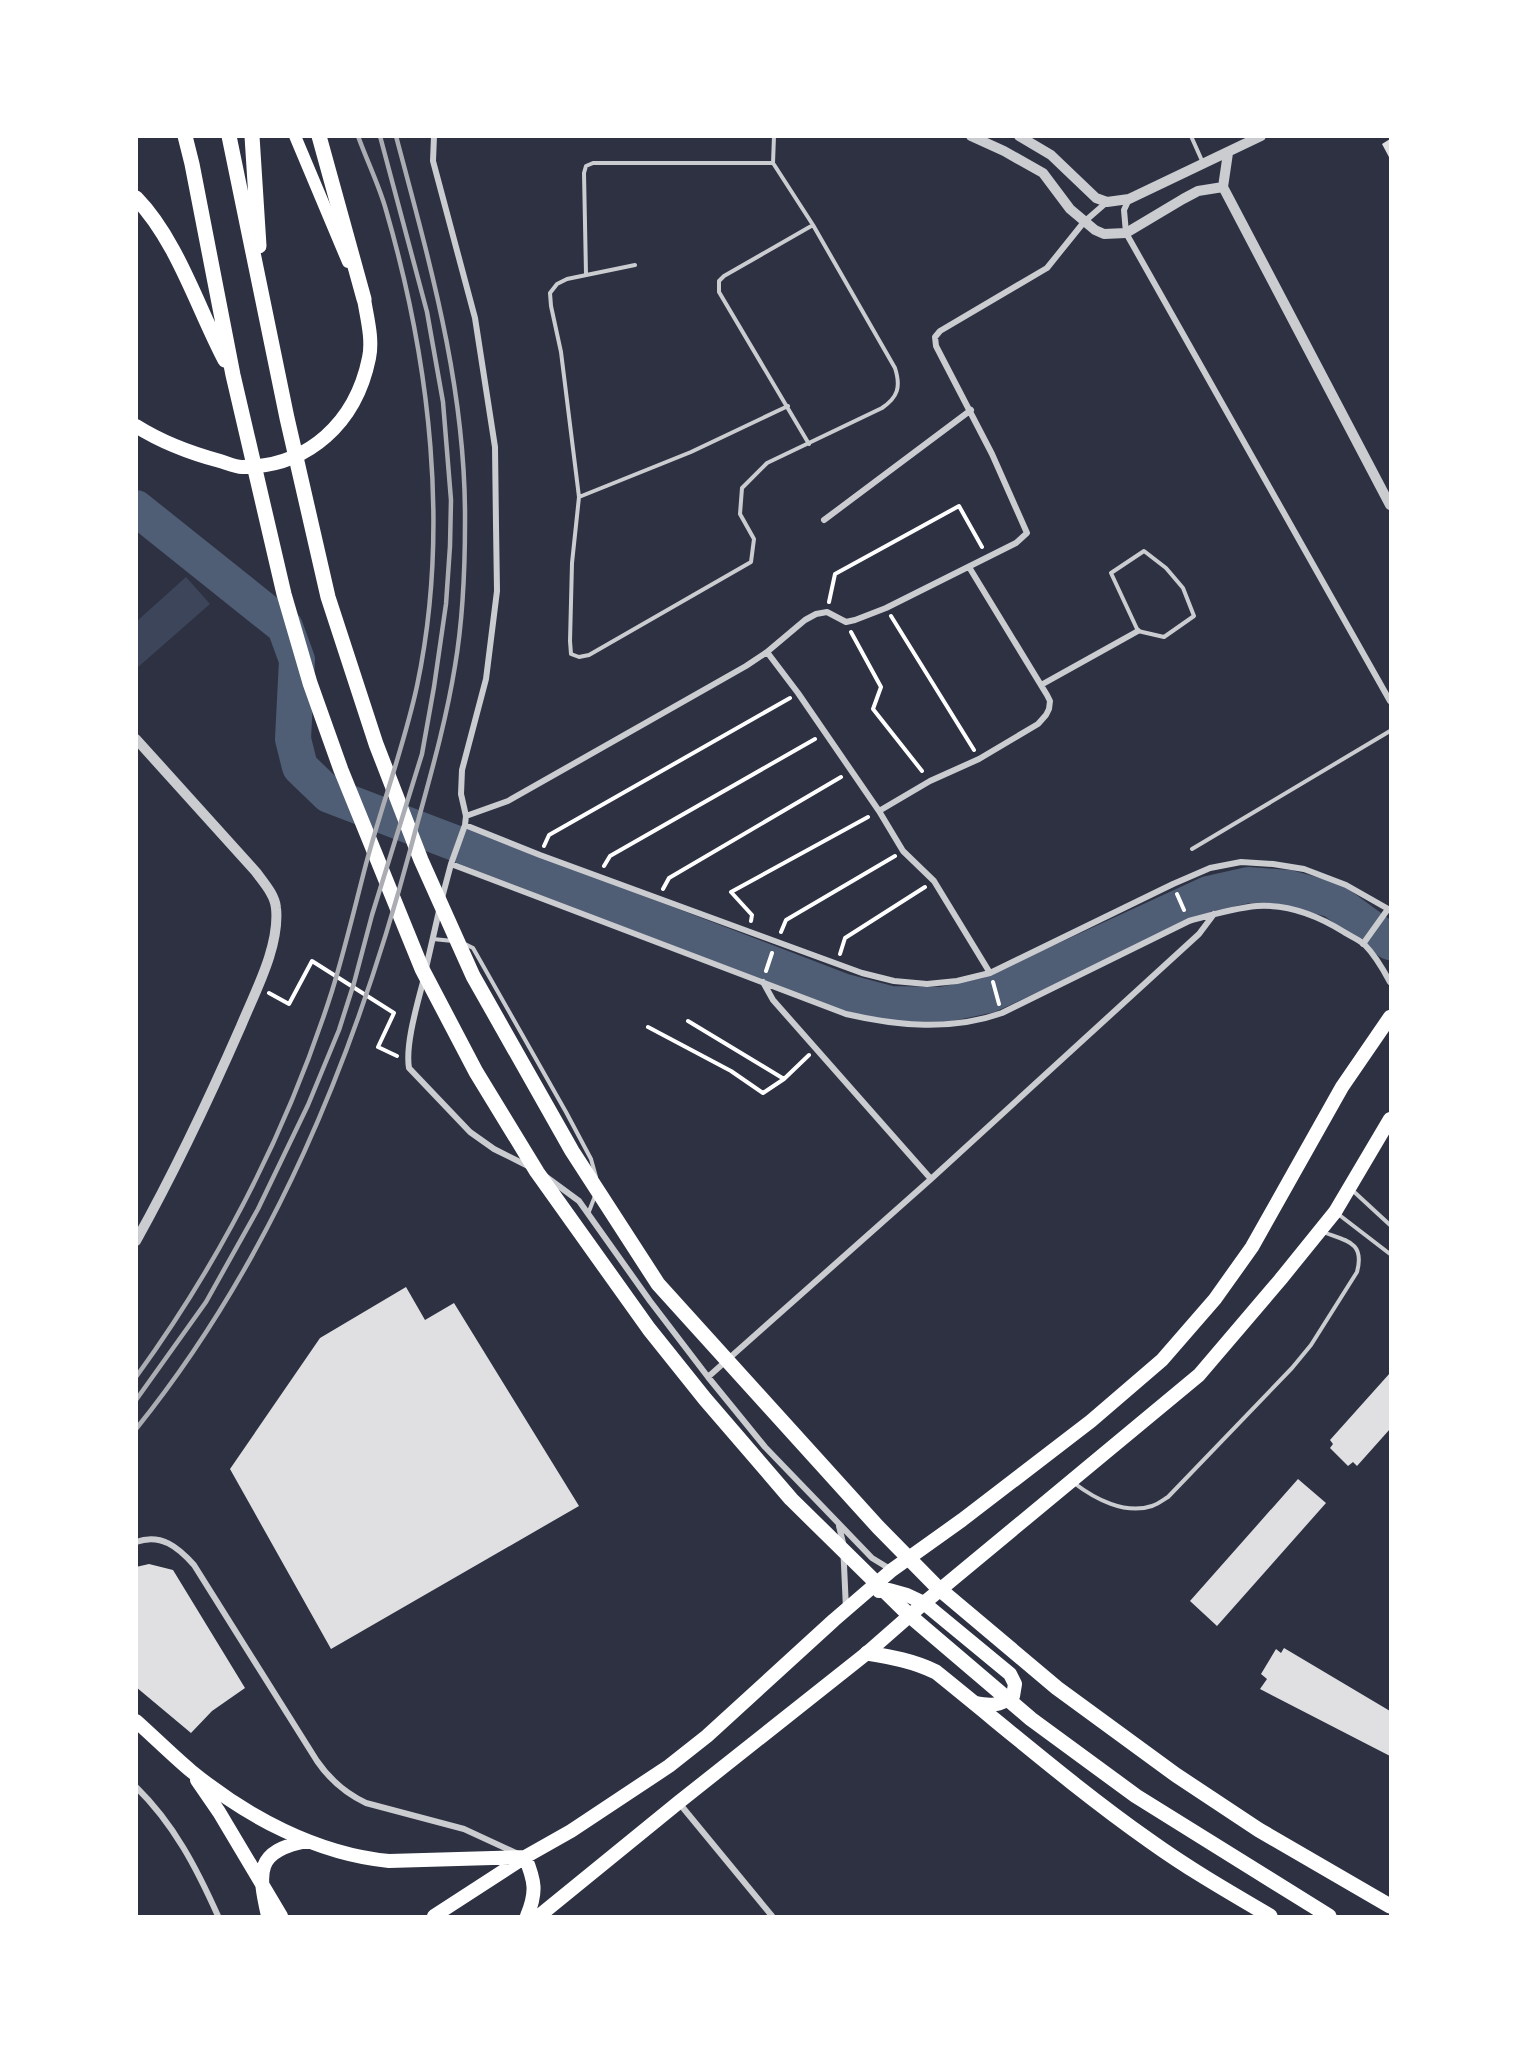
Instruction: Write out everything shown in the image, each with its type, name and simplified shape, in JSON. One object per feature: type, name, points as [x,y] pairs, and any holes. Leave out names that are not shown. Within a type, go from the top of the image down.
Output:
[{"type":"highway","points":[[184,136],[192,164],[250,450],[284,594],[310,683],[341,770],[422,969],[476,1072],[537,1172],[649,1329],[705,1400],[791,1499],[909,1615],[1031,1719],[1136,1796],[1329,1917]]},
{"type":"highway","points":[[229,136],[287,418],[328,597],[376,744],[422,860],[473,976],[572,1151],[658,1284],[878,1527],[937,1587],[1057,1688],[1176,1775],[1259,1830],[1390,1906]]},
{"type":"highway","points":[[252,136],[263,303]]},
{"type":"highway","points":[[320,136],[364,299]]},
{"type":"highway","points":[[136,198],[150,212],[171,247],[233,375]]},
{"type":"highway","points":[[867,1653],[921,1665],[936,1672],[1149,1840],[1194,1871],[1270,1917]]},
{"type":"main road","points":[[136,426],[155,438],[192,454],[240,467],[265,465],[296,458],[324,439],[343,419],[358,393],[369,356],[369,328],[364,299],[296,141]]},
{"type":"main road","points":[[434,1917],[669,1766],[707,1736],[892,1570],[962,1520],[1091,1421],[1162,1360],[1215,1299],[1252,1247],[1342,1087],[1390,1017]]},
{"type":"main road","points":[[538,1917],[678,1802],[867,1653],[924,1603],[1200,1375],[1335,1212],[1390,1119]]},
{"type":"main road","points":[[868,1592],[889,1590],[924,1603],[1010,1674],[1016,1684],[1013,1696],[1003,1703],[992,1706],[975,1703]]},
{"type":"main road","points":[[136,1720],[191,1771],[252,1813],[307,1841],[350,1855],[389,1861],[525,1857]]},
{"type":"main road","points":[[191,1771],[219,1812],[281,1917]]},
{"type":"main road","points":[[268,1917],[260,1882],[264,1865],[285,1845],[307,1841]]},
{"type":"main road","points":[[525,1857],[535,1887],[527,1917]]},
{"type":"street","points":[[435,136],[433,161],[475,318],[495,447],[497,591],[486,679],[462,770],[461,795],[466,816],[465,825],[451,864],[414,1024],[408,1061],[412,1073],[470,1132],[494,1149],[555,1181],[579,1201],[650,1301],[765,1447],[872,1558],[892,1570]]},
{"type":"street","points":[[970,136],[1004,151],[1043,173],[1070,209],[1084,222],[1104,234],[1126,233],[1198,191],[1223,187]]},
{"type":"street","points":[[1019,136],[1051,155],[1096,198],[1107,202],[1129,199],[1261,136]]},
{"type":"street","points":[[1228,153],[1223,187],[1390,505]]},
{"type":"street","points":[[1129,199],[1124,210],[1126,233],[1390,701]]},
{"type":"street","points":[[466,816],[508,801],[746,666],[816,614],[827,612],[846,622],[855,620],[886,608],[969,567],[1016,543],[1027,533],[971,410],[936,346],[935,337],[940,331],[1047,268],[1084,222],[1107,202]]},
{"type":"street","points":[[824,520],[971,410]]},
{"type":"street","points":[[879,811],[930,781],[980,759],[1038,724],[1047,715],[1050,701],[969,567]]},
{"type":"street","points":[[1041,685],[1138,631]]},
{"type":"street","points":[[767,652],[852,771],[903,851],[934,881],[991,975]]},
{"type":"street","points":[[136,739],[256,872],[268,888],[276,906],[276,926],[272,946],[258,986],[214,1089],[163,1194],[136,1241]]},
{"type":"street","points":[[465,825],[540,855],[750,931],[776,944],[862,973],[894,981],[927,984],[991,975],[1173,884],[1210,868],[1241,862],[1304,869],[1346,885],[1389,909],[1363,944]]},
{"type":"street","points":[[451,864],[763,979],[846,1014],[881,1022],[915,1026],[983,1020],[1002,1013],[1189,921],[1256,906],[1277,906],[1301,910],[1329,922],[1363,944],[1390,982]]},
{"type":"street","points":[[708,1377],[931,1179],[1199,934],[1214,914]]},
{"type":"street","points":[[763,979],[773,1000],[931,1179]]},
{"type":"street","points":[[839,1526],[843,1543],[846,1611]]},
{"type":"street","points":[[136,1542],[158,1539],[172,1545],[187,1557],[200,1573],[317,1761],[327,1776],[339,1787],[366,1803],[465,1829],[525,1857]]},
{"type":"street","points":[[136,1787],[176,1836],[218,1917]]},
{"type":"street","points":[[678,1802],[772,1917]]},
{"type":"lane","points":[[635,265],[567,279],[558,284],[550,293],[561,352],[579,497],[572,563],[570,641],[571,654],[579,657],[602,648],[751,562],[754,539],[740,514],[742,488],[767,463],[882,408],[891,402],[898,392],[899,381],[895,368],[813,225],[773,163],[774,136]]},
{"type":"lane","points":[[1191,136],[1204,164]]},
{"type":"lane","points":[[586,274],[584,173],[586,166],[593,163],[773,163]]},
{"type":"lane","points":[[809,444],[719,292],[719,281],[813,225]]},
{"type":"lane","points":[[579,497],[691,452],[788,406]]},
{"type":"lane","points":[[1144,551],[1167,568],[1183,588],[1194,616],[1164,637],[1138,631],[1112,573],[1144,551]]},
{"type":"lane","points":[[1192,849],[1390,730]]},
{"type":"lane","points":[[433,939],[462,942],[472,948],[551,1085],[591,1159],[595,1172],[597,1184],[588,1214]]},
{"type":"lane","points":[[1350,1189],[1390,1225]]},
{"type":"lane","points":[[1335,1212],[1390,1254]]},
{"type":"lane","points":[[1071,1481],[1091,1496],[1113,1504],[1140,1509],[1155,1506],[1168,1497],[1292,1368],[1311,1345],[1357,1272],[1361,1258],[1357,1249],[1351,1243],[1320,1231]]},
{"type":"path","points":[[827,612],[835,574],[959,506],[987,557]]},
{"type":"path","points":[[886,608],[980,759]]},
{"type":"path","points":[[846,622],[881,687],[873,709],[930,781]]},
{"type":"path","points":[[540,855],[549,835],[798,693]]},
{"type":"path","points":[[598,876],[610,856],[826,733]]},
{"type":"path","points":[[657,898],[669,878],[852,771]]},
{"type":"path","points":[[750,931],[752,915],[731,892],[879,811]]},
{"type":"path","points":[[763,979],[786,920],[903,851]]},
{"type":"path","points":[[838,964],[845,938],[934,881]]},
{"type":"path","points":[[1175,888],[1187,917]]},
{"type":"path","points":[[258,986],[289,1004],[312,961],[394,1012],[378,1047],[408,1061]]},
{"type":"path","points":[[991,975],[1000,1008]]},
{"type":"path","points":[[688,1021],[784,1078]]},
{"type":"path","points":[[648,1027],[731,1071],[763,1093],[784,1078],[816,1049]]},
{"type":"shaded area","points":[[186,577],[210,604],[137,668],[137,621]]},
{"type":"building","points":[[1390,139],[1390,159],[1382,144]]},
{"type":"building","points":[[406,1287],[425,1320],[454,1303],[579,1506],[331,1649],[230,1469],[320,1338]]},
{"type":"building","points":[[1390,1373],[1390,1429],[1357,1466],[1353,1462],[1348,1466],[1330,1448],[1333,1444],[1330,1440]]},
{"type":"building","points":[[1298,1479],[1326,1503],[1217,1626],[1190,1601]]},
{"type":"building","points":[[149,1564],[173,1570],[245,1688],[212,1711],[191,1733],[136,1687],[136,1567]]},
{"type":"building","points":[[1284,1648],[1390,1711],[1390,1756],[1260,1689],[1267,1679],[1261,1674],[1276,1649],[1281,1653]]},
{"type":"waterway","points":[[136,508],[285,627],[297,660],[293,739],[300,767],[329,795],[845,992],[890,1004],[941,1005],[989,995],[1208,894],[1248,885],[1289,888],[1333,900],[1390,942]]},
{"type":"railway","points":[[136,1377],[196,1287],[224,1240],[273,1143],[295,1093],[332,991],[417,686],[427,627],[432,567],[433,507],[424,386],[401,268],[383,201],[358,136]]},
{"type":"railway","points":[[136,1400],[206,1302],[258,1209],[308,1105],[339,1030],[422,754],[446,604],[451,500],[443,402],[427,312],[380,136]]},
{"type":"railway","points":[[136,1429],[185,1364],[229,1296],[304,1153],[336,1078],[389,925],[435,757],[451,689],[463,594],[464,472],[453,375],[444,327],[396,136]]}]
